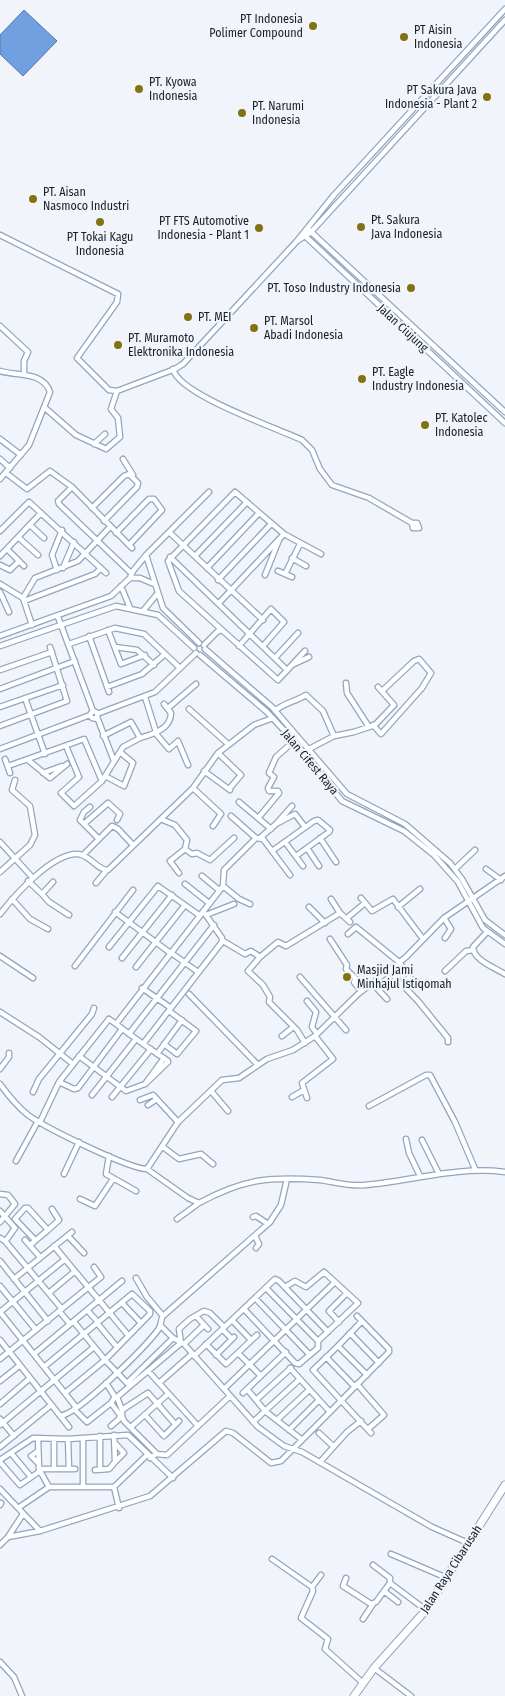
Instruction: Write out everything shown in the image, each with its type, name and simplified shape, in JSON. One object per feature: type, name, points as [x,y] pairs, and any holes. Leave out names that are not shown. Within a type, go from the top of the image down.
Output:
[{"type":"main road","name":"Jalan Raya Cibarusah","points":[[354,1696],[374,1668],[426,1610],[505,1486]]},
{"type":"main road","name":"Jalan Raya Cibarusah","points":[[354,1696],[374,1668],[427,1610],[460,1556]]},
{"type":"street","points":[[297,241],[306,237],[311,232],[394,141],[505,9]]},
{"type":"street","points":[[0,235],[118,294],[117,302],[77,358],[109,390],[117,391],[170,370],[183,364],[297,241],[301,233],[388,136],[505,20]]},
{"type":"street","points":[[306,228],[505,412]]},
{"type":"street","name":"Jalan Ciujung","points":[[301,233],[505,423]]},
{"type":"street","points":[[0,326],[28,352],[24,361],[24,374]]},
{"type":"street","points":[[170,370],[221,408],[302,440],[312,450],[320,469],[332,485],[369,498],[412,523]]},
{"type":"street","points":[[0,371],[24,374],[37,379],[50,389],[30,443],[22,455],[0,479]]},
{"type":"street","points":[[44,407],[76,435],[105,450],[119,439],[118,418],[111,410],[117,391]]},
{"type":"street","points":[[94,444],[105,434]]},
{"type":"street","points":[[0,439],[22,455]]},
{"type":"street","points":[[0,459],[10,468]]},
{"type":"street","points":[[123,459],[134,475],[133,478]]},
{"type":"street","points":[[6,473],[27,490],[50,471],[72,487],[104,521],[131,546],[162,510],[154,498],[149,499],[116,532]]},
{"type":"street","points":[[92,508],[126,474],[138,483],[137,487],[104,521]]},
{"type":"street","points":[[72,487],[58,503],[130,576],[151,581],[156,586]]},
{"type":"street","points":[[0,636],[105,600],[121,586],[146,555],[209,492]]},
{"type":"street","points":[[305,650],[277,680],[179,591],[168,561],[233,492],[284,534],[321,554]]},
{"type":"street","points":[[0,531],[28,502],[62,530],[106,573]]},
{"type":"street","points":[[195,556],[247,502]]},
{"type":"street","points":[[0,556],[41,513]]},
{"type":"street","points":[[207,568],[259,513]]},
{"type":"street","points":[[218,580],[271,524]]},
{"type":"street","points":[[30,525],[44,538]]},
{"type":"street","points":[[24,600],[36,578],[78,561],[110,527]]},
{"type":"street","points":[[57,570],[52,556],[62,530]]},
{"type":"street","points":[[169,532],[218,580],[263,620]]},
{"type":"street","points":[[219,603],[284,534]]},
{"type":"street","points":[[18,537],[38,555]]},
{"type":"street","points":[[265,575],[279,540]]},
{"type":"street","points":[[63,568],[74,542]]},
{"type":"street","points":[[285,574],[300,544]]},
{"type":"street","points":[[6,548],[24,566]]},
{"type":"street","points":[[0,646],[113,606],[143,611],[158,593],[146,555]]},
{"type":"street","points":[[170,557],[287,670]]},
{"type":"street","points":[[292,558],[306,566]]},
{"type":"street","points":[[0,565],[10,570],[19,560]]},
{"type":"street","points":[[24,600],[95,574],[101,568]]},
{"type":"street","points":[[278,571],[292,577]]},
{"type":"street","points":[[0,584],[24,600],[32,625]]},
{"type":"street","points":[[121,586],[130,608]]},
{"type":"street","points":[[0,592],[9,612]]},
{"type":"street","name":"Jalan Cifest Raya","points":[[158,593],[164,609],[273,709],[347,794],[405,824],[455,869],[471,900],[478,921],[487,932],[505,944]]},
{"type":"street","points":[[0,609],[6,606]]},
{"type":"street","points":[[239,646],[271,609],[284,622],[263,646]]},
{"type":"street","name":"Jalan Cifest Raya","points":[[143,611],[160,617],[197,652],[267,712],[294,741],[342,801],[397,827],[428,850],[458,882],[485,920],[503,934]]},
{"type":"street","points":[[58,616],[94,714],[114,761]]},
{"type":"street","points":[[68,644],[117,628],[144,634],[180,668]]},
{"type":"street","points":[[108,630],[120,664],[145,655]]},
{"type":"street","points":[[0,748],[145,697],[159,689],[218,631],[222,630]]},
{"type":"street","points":[[275,658],[298,633]]},
{"type":"street","points":[[89,636],[108,689],[142,674],[165,654]]},
{"type":"street","points":[[197,652],[203,646]]},
{"type":"street","points":[[115,647],[135,649],[145,655],[154,665]]},
{"type":"street","points":[[0,670],[51,649],[63,685],[66,702],[0,726]]},
{"type":"street","points":[[293,664],[309,657]]},
{"type":"street","points":[[309,749],[334,736],[371,726],[394,705],[380,689],[414,660],[419,658],[431,673],[422,688],[381,734],[371,726],[347,693],[346,683]]},
{"type":"street","points":[[0,689],[75,662]]},
{"type":"street","points":[[66,746],[79,777],[60,793],[72,806],[76,805],[102,781],[120,752],[128,744],[156,733],[169,720],[171,716],[166,706],[194,683],[201,688]]},
{"type":"street","points":[[0,707],[63,685]]},
{"type":"street","points":[[267,712],[281,705],[290,704],[306,695],[323,711],[334,736]]},
{"type":"street","points":[[145,697],[156,733],[169,749],[178,740],[188,765]]},
{"type":"street","points":[[25,698],[45,754]]},
{"type":"street","points":[[189,709],[228,744]]},
{"type":"street","points":[[96,883],[133,845],[163,820],[193,788],[218,753],[254,725],[272,718]]},
{"type":"street","points":[[103,736],[131,722],[140,738]]},
{"type":"street","points":[[8,766],[86,739],[102,781]]},
{"type":"street","points":[[259,817],[279,793],[278,791],[269,791],[268,788],[274,777],[269,773],[275,758],[294,741]]},
{"type":"street","points":[[105,776],[124,786],[133,763],[120,752]]},
{"type":"street","points":[[204,771],[230,790],[241,775],[218,753]]},
{"type":"street","points":[[5,759],[10,773]]},
{"type":"street","points":[[28,760],[43,773],[72,762]]},
{"type":"street","points":[[0,872],[14,857],[30,845],[35,834],[30,806],[12,790],[15,780]]},
{"type":"street","points":[[193,788],[221,814],[213,826]]},
{"type":"street","points":[[239,802],[271,829]]},
{"type":"street","points":[[84,824],[108,803],[120,814],[117,820]]},
{"type":"street","points":[[116,1024],[170,952],[203,914],[221,888],[224,870],[258,838],[271,829],[292,806]]},
{"type":"street","points":[[90,807],[84,812],[80,820],[98,838]]},
{"type":"street","points":[[276,824],[295,814],[305,827]]},
{"type":"street","points":[[231,816],[258,838],[263,839],[290,875]]},
{"type":"street","points":[[272,852],[316,819],[325,824],[330,831],[296,856]]},
{"type":"street","points":[[163,820],[174,825],[187,840],[185,848],[170,861],[179,873]]},
{"type":"street","points":[[83,855],[98,838],[114,826],[133,845]]},
{"type":"street","points":[[185,848],[210,860],[234,838]]},
{"type":"street","points":[[320,838],[336,862]]},
{"type":"street","points":[[0,842],[49,902],[69,915]]},
{"type":"street","points":[[285,842],[303,866]]},
{"type":"street","points":[[307,848],[319,866]]},
{"type":"street","points":[[455,869],[475,850]]},
{"type":"street","points":[[0,914],[30,879],[62,859],[75,854],[83,855],[106,871]]},
{"type":"street","points":[[147,1169],[178,1122],[222,1080],[239,1078],[258,1065],[305,1043],[316,1035],[361,991],[399,962],[444,918],[503,878],[486,869]]},
{"type":"street","points":[[202,876],[250,904]]},
{"type":"street","points":[[42,894],[53,882]]},
{"type":"street","points":[[185,884],[209,903]]},
{"type":"street","points":[[109,947],[156,887],[162,886],[185,905],[203,914],[214,925],[223,941],[245,954],[250,951],[260,957]]},
{"type":"street","points":[[398,907],[420,889]]},
{"type":"street","points":[[75,966],[133,890]]},
{"type":"street","points":[[122,958],[172,895]]},
{"type":"street","points":[[361,898],[373,911],[392,899],[423,939]]},
{"type":"street","points":[[12,899],[30,919],[48,929]]},
{"type":"street","points":[[330,900],[340,913],[349,920],[365,904]]},
{"type":"street","points":[[203,914],[234,904]]},
{"type":"street","points":[[136,968],[185,905]]},
{"type":"street","points":[[309,907],[325,923]]},
{"type":"street","points":[[115,912],[198,972]]},
{"type":"street","points":[[305,1043],[269,1002],[270,996],[262,984],[248,971],[260,957],[279,941],[286,946],[340,913]]},
{"type":"street","points":[[444,918],[451,929],[445,938]]},
{"type":"street","points":[[129,1034],[214,925]]},
{"type":"street","points":[[348,934],[356,927],[399,962],[410,976],[401,985]]},
{"type":"street","points":[[496,939],[503,934],[505,929]]},
{"type":"street","points":[[445,971],[466,951],[472,950],[487,932]]},
{"type":"street","points":[[330,939],[347,965],[346,969],[356,979],[354,982],[361,991]]},
{"type":"street","points":[[143,1044],[223,941]]},
{"type":"street","points":[[472,950],[480,959],[505,974]]},
{"type":"street","points":[[0,956],[34,978]]},
{"type":"street","points":[[388,971],[419,1002],[448,1038],[448,1042]]},
{"type":"street","points":[[300,978],[336,1016],[346,1030]]},
{"type":"street","points":[[372,983],[387,998]]},
{"type":"street","points":[[142,988],[194,1028],[194,1033],[177,1054],[164,1044]]},
{"type":"street","points":[[189,994],[258,1065]]},
{"type":"street","points":[[307,1001],[316,1012],[312,1027],[333,1059],[302,1082],[307,1098]]},
{"type":"street","points":[[32,1092],[39,1079],[92,1014],[94,1008]]},
{"type":"street","points":[[0,1012],[39,1037],[73,1064]]},
{"type":"street","points":[[16,1161],[39,1122],[59,1082],[79,1056],[109,1019],[164,1058],[168,1065],[145,1084],[128,1092],[79,1056]]},
{"type":"street","points":[[157,1054],[182,1020]]},
{"type":"street","points":[[282,1036],[292,1028]]},
{"type":"street","points":[[59,1082],[76,1089],[122,1029]]},
{"type":"street","points":[[92,1096],[136,1039]]},
{"type":"street","points":[[112,1097],[151,1049]]},
{"type":"street","points":[[0,1069],[9,1058],[9,1053]]},
{"type":"street","points":[[369,1106],[390,1092],[426,1075],[430,1075],[454,1121],[475,1170]]},
{"type":"street","points":[[0,1086],[23,1110],[39,1122],[109,1156],[140,1169],[147,1169],[199,1204]]},
{"type":"street","points":[[292,1097],[304,1090]]},
{"type":"street","points":[[211,1091],[228,1111]]},
{"type":"street","points":[[140,1100],[152,1095],[178,1122]]},
{"type":"street","points":[[148,1104],[157,1099]]},
{"type":"street","points":[[406,1139],[409,1153],[420,1176]]},
{"type":"street","points":[[422,1140],[439,1174]]},
{"type":"street","points":[[64,1174],[79,1142]]},
{"type":"street","points":[[163,1147],[179,1159],[201,1154],[213,1164]]},
{"type":"street","points":[[109,1156],[106,1173],[113,1179],[136,1191]]},
{"type":"street","points":[[177,1219],[199,1204],[255,1180],[287,1179],[362,1185],[475,1170],[505,1172]]},
{"type":"street","points":[[80,1199],[95,1206],[113,1179]]},
{"type":"street","points":[[60,1416],[75,1408],[117,1373],[161,1326],[164,1316],[268,1224],[281,1205],[287,1179]]},
{"type":"street","points":[[0,1194],[8,1195],[15,1204],[0,1222]]},
{"type":"street","points":[[35,1240],[15,1219],[25,1208],[28,1208],[48,1230]]},
{"type":"street","points":[[30,1245],[59,1220],[52,1209]]},
{"type":"street","points":[[0,1211],[15,1229],[7,1239]]},
{"type":"street","points":[[252,1217],[256,1216],[268,1224]]},
{"type":"street","points":[[14,1279],[70,1234],[84,1253]]},
{"type":"street","points":[[255,1236],[260,1244],[256,1248]]},
{"type":"street","points":[[0,1238],[3,1238],[40,1280],[61,1310],[125,1382],[129,1382],[173,1338]]},
{"type":"street","points":[[25,1240],[40,1257]]},
{"type":"street","points":[[54,1246],[128,1335]]},
{"type":"street","points":[[64,1260],[0,1312],[87,1422],[111,1403],[115,1396],[106,1383]]},
{"type":"street","points":[[0,1261],[48,1321]]},
{"type":"street","points":[[0,1359],[101,1276],[94,1267]]},
{"type":"street","points":[[50,1292],[74,1272]]},
{"type":"street","points":[[285,1287],[295,1281],[306,1287],[323,1272],[358,1303],[318,1341]]},
{"type":"street","points":[[136,1278],[147,1297],[164,1316]]},
{"type":"street","points":[[159,1383],[206,1344],[275,1279],[328,1332]]},
{"type":"street","points":[[34,1354],[122,1281]]},
{"type":"street","points":[[224,1389],[334,1283]]},
{"type":"street","points":[[0,1286],[36,1330]]},
{"type":"street","points":[[256,1400],[295,1363],[299,1364],[320,1346],[318,1341],[266,1288]]},
{"type":"street","points":[[339,1322],[329,1311],[348,1293]]},
{"type":"street","points":[[44,1367],[132,1294],[135,1294],[150,1313],[105,1360],[65,1393]]},
{"type":"street","points":[[255,1298],[310,1355]]},
{"type":"street","points":[[122,1303],[141,1323]]},
{"type":"street","points":[[244,1309],[295,1363]]},
{"type":"street","points":[[87,1310],[117,1347]]},
{"type":"street","points":[[182,1344],[179,1329],[196,1316],[207,1311],[233,1338],[216,1355]]},
{"type":"street","points":[[157,1454],[122,1418],[122,1410],[117,1397],[206,1327],[196,1316]]},
{"type":"street","points":[[8,1537],[40,1531],[119,1508],[150,1496],[226,1431],[233,1433],[271,1463],[281,1461],[300,1439],[388,1355],[389,1349],[357,1316]]},
{"type":"street","points":[[232,1320],[251,1340]]},
{"type":"street","points":[[326,1357],[384,1415],[369,1431],[313,1370],[326,1357],[338,1346],[362,1321]]},
{"type":"street","points":[[161,1326],[193,1355],[253,1422],[289,1452],[300,1451],[466,1546]]},
{"type":"street","points":[[350,1333],[379,1363]]},
{"type":"street","points":[[220,1370],[257,1335]]},
{"type":"street","points":[[0,1340],[69,1427]]},
{"type":"street","points":[[206,1344],[226,1364]]},
{"type":"street","points":[[338,1346],[367,1375]]},
{"type":"street","points":[[14,1436],[1,1422],[94,1348]]},
{"type":"street","points":[[286,1352],[245,1391],[300,1439]]},
{"type":"street","points":[[238,1353],[261,1376]]},
{"type":"street","points":[[0,1381],[19,1366]]},
{"type":"street","points":[[290,1368],[330,1412]]},
{"type":"street","points":[[149,1372],[198,1426]]},
{"type":"street","points":[[0,1404],[30,1379]]},
{"type":"street","points":[[253,1422],[300,1379]]},
{"type":"street","points":[[277,1420],[309,1390]]},
{"type":"street","points":[[122,1410],[146,1393],[177,1422],[160,1440]]},
{"type":"street","points":[[131,1427],[168,1394]]},
{"type":"street","points":[[18,1508],[49,1487],[114,1487],[149,1456],[157,1454],[168,1456],[230,1396]]},
{"type":"street","points":[[289,1430],[319,1400]]},
{"type":"street","points":[[111,1403],[120,1416],[111,1426]]},
{"type":"street","points":[[0,1447],[51,1405]]},
{"type":"street","points":[[145,1415],[164,1436]]},
{"type":"street","points":[[320,1462],[333,1446],[361,1421]]},
{"type":"street","points":[[319,1433],[333,1446]]},
{"type":"street","points":[[75,1469],[40,1470],[18,1487],[0,1461],[30,1439],[54,1440],[114,1435],[132,1436],[172,1478]]},
{"type":"street","points":[[114,1435],[115,1462]]},
{"type":"street","points":[[100,1436],[98,1469],[109,1468],[124,1453],[115,1443]]},
{"type":"street","points":[[38,1438],[38,1463],[49,1487]]},
{"type":"street","points":[[83,1438],[83,1487]]},
{"type":"street","points":[[68,1439],[68,1469]]},
{"type":"street","points":[[54,1440],[54,1469]]},
{"type":"street","points":[[11,1453],[31,1477]]},
{"type":"street","points":[[114,1487],[119,1508]]},
{"type":"street","points":[[0,1489],[40,1531]]},
{"type":"street","points":[[0,1545],[8,1537],[23,1514]]},
{"type":"street","points":[[392,1554],[447,1578]]},
{"type":"street","points":[[272,1559],[312,1587]]},
{"type":"street","points":[[362,1619],[390,1583],[390,1578],[373,1565]]},
{"type":"street","points":[[321,1575],[312,1587],[313,1590],[301,1618],[328,1639],[325,1649],[363,1683]]},
{"type":"street","points":[[346,1578],[343,1586],[373,1604]]},
{"type":"street","points":[[390,1583],[426,1610]]},
{"type":"street","points":[[384,1591],[398,1602]]},
{"type":"street","points":[[0,1662],[14,1677],[22,1696]]},
{"type":"street","points":[[374,1668],[411,1696]]},
{"type":"water","points":[[24,10],[57,41],[23,76],[0,54],[0,35]]},
{"type":"place","name":"PT Indonesia Polimer Compound","points":[[313,26]]},
{"type":"place","name":"PT Aisin Indonesia","points":[[404,37]]},
{"type":"place","name":"PT. Kyowa Indonesia","points":[[139,89]]},
{"type":"place","name":"PT Sakura Java Indonesia - Plant 2","points":[[487,97]]},
{"type":"place","name":"PT. Narumi Indonesia","points":[[242,113]]},
{"type":"place","name":"PT. Aisan Nasmoco Industri","points":[[33,199]]},
{"type":"place","name":"PT Tokai Kagu Indonesia","points":[[100,222]]},
{"type":"place","name":"Pt. Sakura Java Indonesia","points":[[361,227]]},
{"type":"place","name":"PT FTS Automotive Indonesia - Plant 1","points":[[259,228]]},
{"type":"place","name":"PT. Toso Industry Indonesia","points":[[411,288]]},
{"type":"place","name":"PT. MEI","points":[[188,317]]},
{"type":"place","name":"PT. Marsol Abadi Indonesia","points":[[254,328]]},
{"type":"place","name":"PT. Muramoto Elektronika Indonesia","points":[[118,345]]},
{"type":"place","name":"PT. Eagle Industry Indonesia","points":[[362,379]]},
{"type":"place","name":"PT. Katolec Indonesia","points":[[425,425]]},
{"type":"place","name":"Masjid Jami Minhajul Istiqomah","points":[[347,977]]}]
